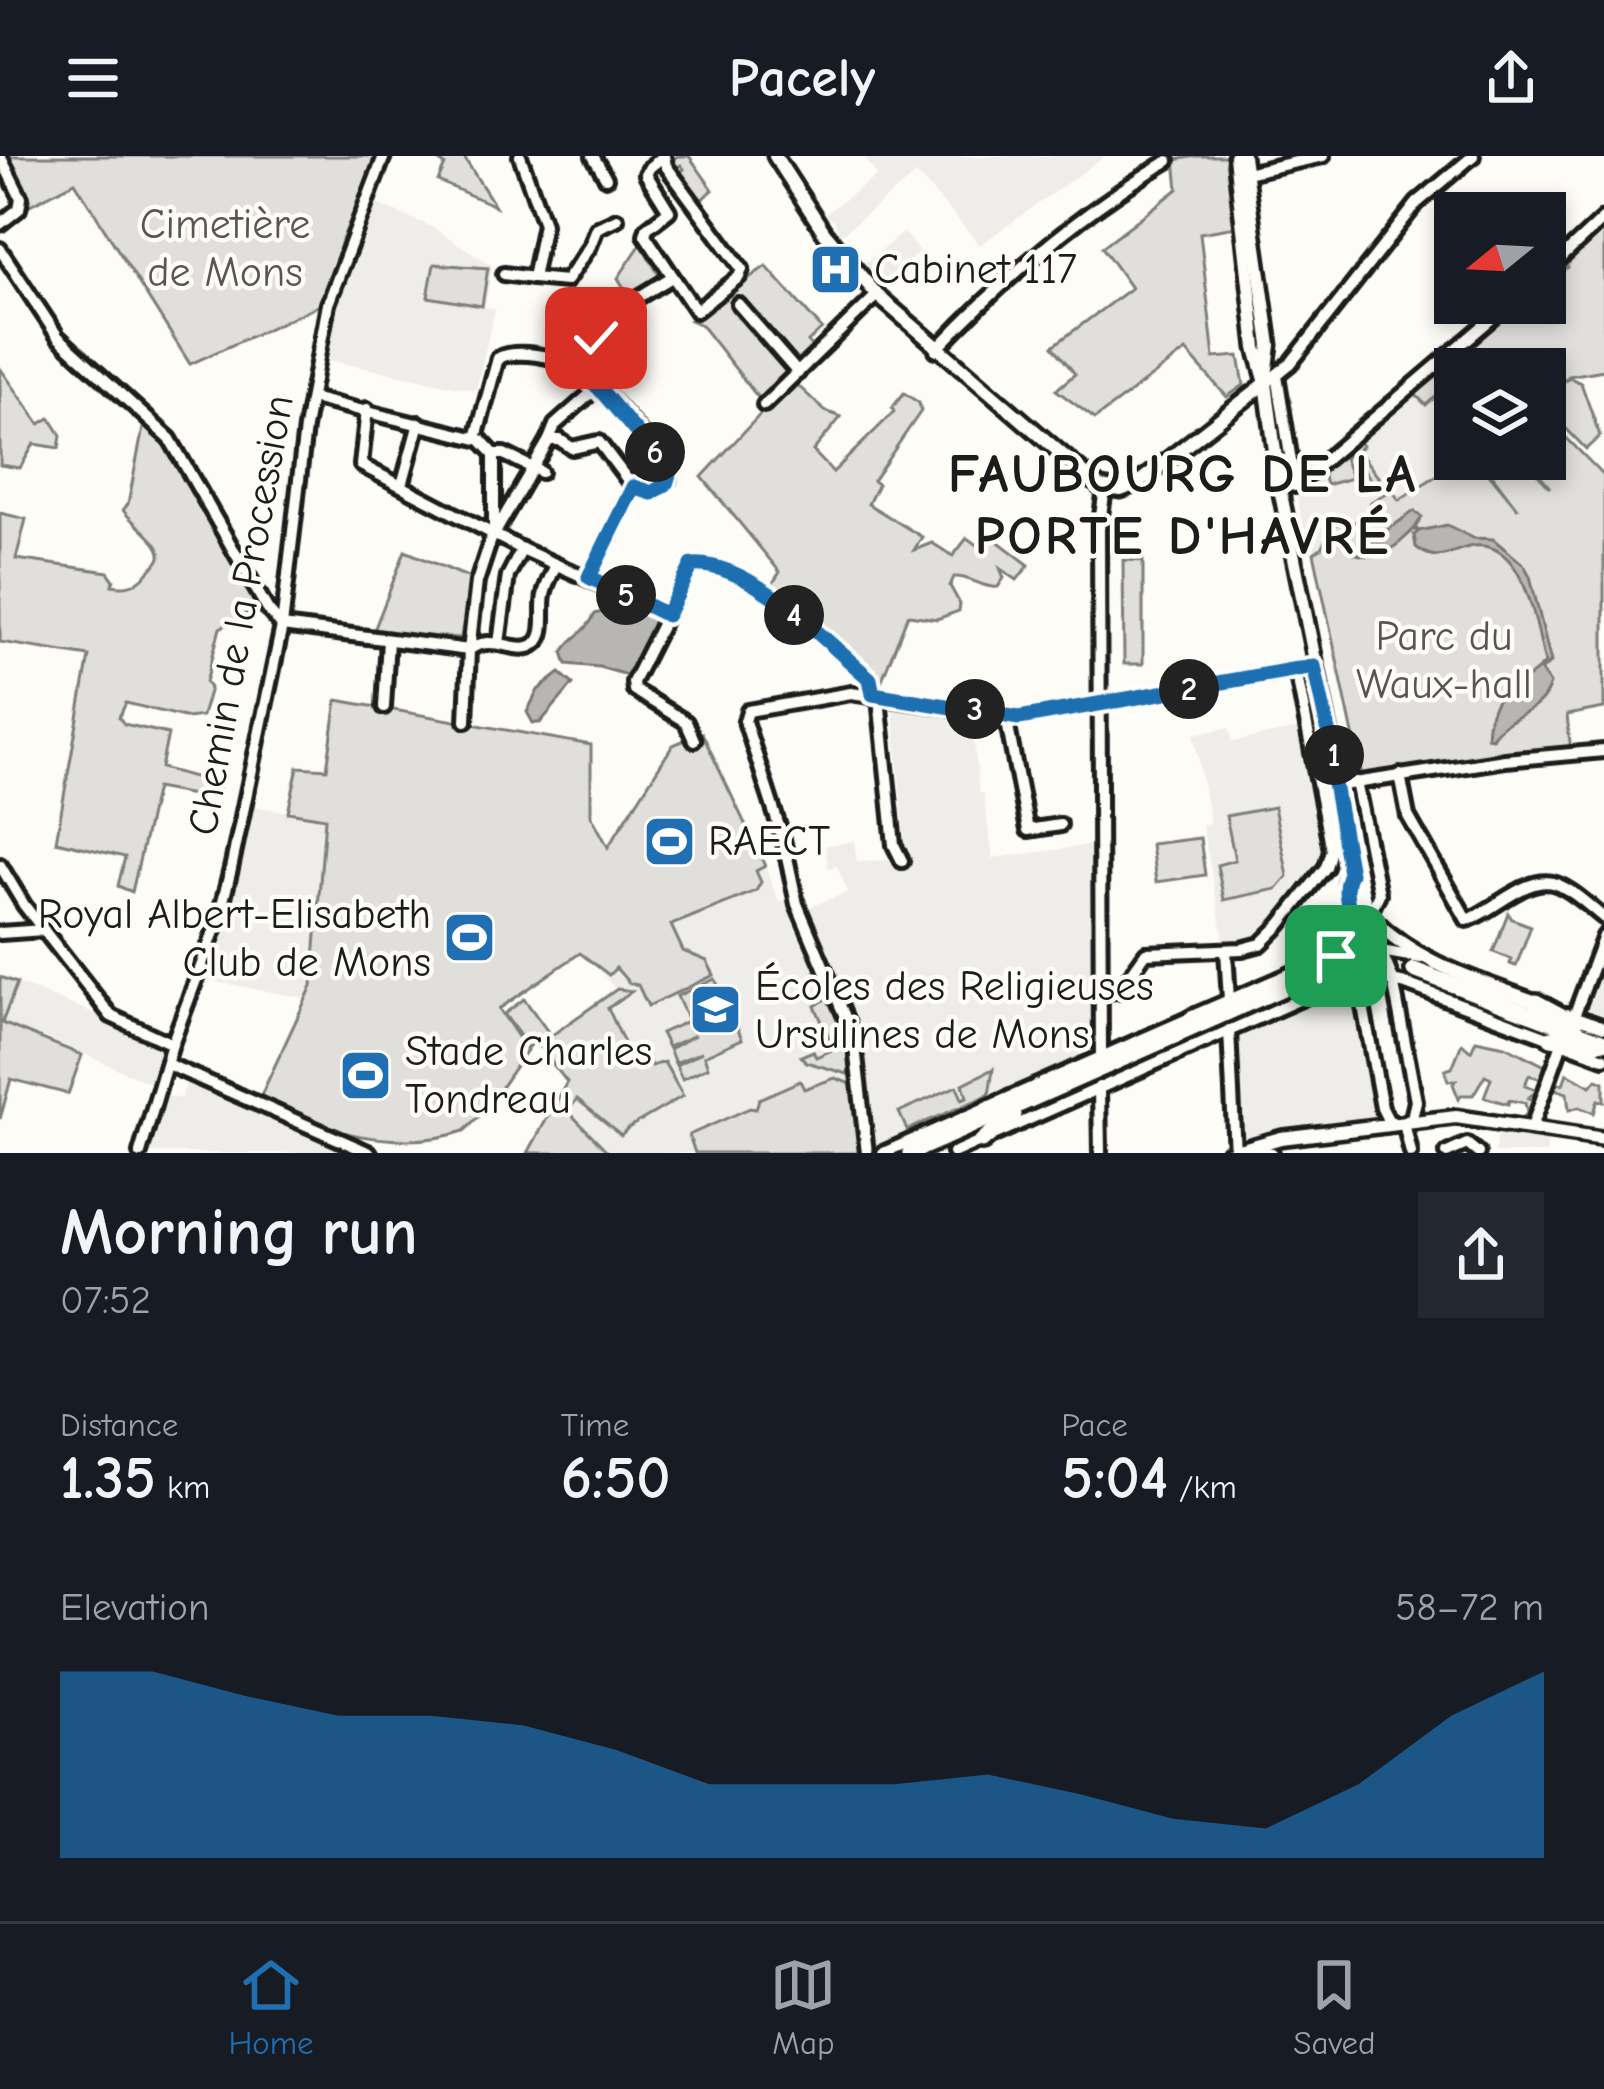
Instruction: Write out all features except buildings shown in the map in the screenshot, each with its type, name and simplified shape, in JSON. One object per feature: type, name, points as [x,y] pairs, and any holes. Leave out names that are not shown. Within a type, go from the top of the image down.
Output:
[{"type":"highway","points":[[1104,1062],[1350,962]]},
{"type":"highway","points":[[1406,977],[1604,1042]]},
{"type":"highway","points":[[1536,1002],[1604,1042]]},
{"type":"highway","points":[[910,1153],[1041,1096],[1190,1018]]},
{"type":"highway","points":[[1557,1041],[1604,1042]]},
{"type":"highway","points":[[982,1141],[1041,1096]]},
{"type":"highway","points":[[949,1125],[988,1119]]},
{"type":"main road","points":[[775,156],[824,232],[878,295],[936,350],[1105,489],[1121,490],[1138,483],[1271,379]]},
{"type":"main road","points":[[1239,156],[1246,172],[1314,666],[1345,780],[1369,915],[1381,951]]},
{"type":"main road","points":[[1239,156],[1256,348],[1271,379]]},
{"type":"main road","points":[[1345,780],[1333,778],[1356,905],[1350,962]]},
{"type":"main road","points":[[1350,873],[1346,881],[1350,962]]},
{"type":"main road","points":[[1369,915],[1396,941],[1406,977],[1536,1002]]},
{"type":"main road","points":[[1190,1018],[1229,1000],[1350,962]]},
{"type":"main road","points":[[1235,1151],[1276,1139],[1456,1117],[1604,1139]]},
{"type":"street","points":[[0,156],[21,198],[19,209],[0,224]]},
{"type":"street","name":"Chemin de la Procession","points":[[140,1153],[172,1044],[219,916],[282,626],[311,398],[336,275],[384,156]]},
{"type":"street","points":[[520,156],[544,224],[533,278]]},
{"type":"street","points":[[593,156],[606,178]]},
{"type":"street","points":[[1246,172],[1323,156]]},
{"type":"street","points":[[1271,379],[1291,363],[1417,203],[1472,156]]},
{"type":"street","points":[[936,350],[1059,236],[1126,185],[1168,161]]},
{"type":"street","points":[[671,172],[742,273],[696,311],[672,277],[645,235],[669,209],[653,184],[671,172]]},
{"type":"street","points":[[1566,253],[1604,218]]},
{"type":"street","points":[[504,274],[566,280],[590,247],[597,228],[616,219]]},
{"type":"street","points":[[0,249],[58,337],[170,440],[268,610],[282,626],[470,650],[478,643],[528,647],[540,636],[544,592],[555,567]]},
{"type":"street","points":[[567,363],[628,315],[629,303],[672,277]]},
{"type":"street","points":[[764,405],[878,295]]},
{"type":"street","points":[[738,304],[798,373]]},
{"type":"street","points":[[1287,487],[1485,324]]},
{"type":"street","points":[[466,721],[477,582],[494,533],[536,470],[555,425],[614,358],[603,336]]},
{"type":"street","points":[[476,438],[498,358],[514,353],[567,363],[593,382],[670,472],[666,484],[652,493],[633,487],[599,442],[572,448],[560,440],[549,440]]},
{"type":"street","points":[[311,398],[476,438],[494,454],[536,470]]},
{"type":"street","points":[[367,409],[360,462],[555,567],[589,577],[667,615]]},
{"type":"street","points":[[402,485],[419,423]]},
{"type":"street","points":[[494,454],[494,533]]},
{"type":"street","points":[[589,577],[633,487]]},
{"type":"street","points":[[883,1153],[1104,1062],[1099,529],[1105,489]]},
{"type":"street","points":[[500,643],[508,576],[522,550]]},
{"type":"street","points":[[694,740],[686,722],[634,690],[633,682],[692,565],[709,563],[766,591],[870,679],[878,695],[894,845],[902,861]]},
{"type":"street","points":[[384,706],[388,640]]},
{"type":"street","points":[[867,1153],[854,1038],[797,904],[786,848],[760,776],[746,714],[752,709],[836,695],[878,695],[1006,717],[1042,716],[1314,666]]},
{"type":"street","points":[[1100,992],[1119,991],[1146,953],[1261,944],[1325,866],[1331,850],[1296,670]]},
{"type":"street","points":[[1006,717],[1028,830],[1060,825]]},
{"type":"street","points":[[1369,915],[1379,893],[1345,780],[1604,751]]},
{"type":"street","points":[[1400,775],[1408,816],[1467,920],[1542,883],[1557,884],[1604,918]]},
{"type":"street","points":[[0,866],[111,1016],[172,1044]]},
{"type":"street","points":[[0,933],[44,930]]},
{"type":"street","points":[[1574,1016],[1604,936]]},
{"type":"street","points":[[1226,950],[1229,1000]]},
{"type":"street","points":[[953,1153],[1229,1030],[1350,962],[1381,951]]},
{"type":"street","points":[[1381,951],[1406,977],[1417,1104],[1412,1118],[1400,1124]]},
{"type":"street","points":[[1381,951],[1406,977]]},
{"type":"street","points":[[1350,962],[1406,977],[1604,1058]]},
{"type":"street","points":[[1350,962],[1406,977]]},
{"type":"street","points":[[1350,962],[1384,1113],[1400,1124],[1411,1153]]},
{"type":"street","points":[[1536,1002],[1604,1027]]},
{"type":"street","points":[[1229,1030],[1235,1151],[1272,1153]]},
{"type":"street","points":[[1532,1127],[1557,1041]]},
{"type":"street","points":[[167,1064],[370,1153]]},
{"type":"street","points":[[1099,1087],[1100,1153]]},
{"type":"street","points":[[1447,1153],[1467,1144],[1478,1153]]},
{"type":"shaded area","points":[[868,156],[1105,156],[980,245],[917,174],[840,235],[834,220],[824,214],[877,176]]},
{"type":"shaded area","points":[[365,199],[432,227],[492,265],[485,307],[495,309],[476,390],[317,358],[328,304]]},
{"type":"shaded area","points":[[903,232],[920,252],[881,284],[864,264]]},
{"type":"shaded area","points":[[1434,369],[1434,477],[1308,554],[1295,486]]},
{"type":"shaded area","points":[[1566,466],[1599,477],[1527,536],[1458,480],[1566,480]]},
{"type":"shaded area","points":[[1414,511],[1422,517],[1415,528],[1419,531],[1447,525],[1473,538],[1493,539],[1530,576],[1551,662],[1541,671],[1550,684],[1539,703],[1492,738],[1487,737],[1489,720],[1499,698],[1545,663],[1532,607],[1515,568],[1488,547],[1430,555],[1416,547],[1418,532],[1414,529],[1379,554],[1354,553],[1355,545],[1367,543],[1371,534],[1386,531]]},
{"type":"shaded area","points":[[613,608],[655,617],[636,666],[627,675],[567,664],[563,652],[567,646],[595,614]]},
{"type":"shaded area","points":[[560,673],[573,684],[540,723],[533,723],[527,712],[538,690]]},
{"type":"shaded area","points":[[893,707],[972,720],[979,793],[983,793],[993,858],[1100,844],[1101,1045],[872,1153],[528,1153],[567,1082],[538,1045],[616,990],[597,967],[639,923],[638,883],[747,875],[765,866],[779,902],[796,898],[801,914],[848,892],[837,866],[828,868],[825,846],[854,841],[857,861],[902,860],[905,844]]},
{"type":"shaded area","points":[[1308,727],[1330,859],[1271,936],[1226,950],[1202,825],[1210,822],[1194,734],[1229,728],[1233,742]]},
{"type":"shaded area","points":[[245,805],[325,818],[312,986],[304,998],[197,978]]},
{"type":"shaded area","points":[[1604,936],[1604,1027],[1574,1016]]},
{"type":"shaded area","points":[[17,983],[172,1044],[159,1087],[1,1023]]},
{"type":"shaded area","points":[[1336,992],[1355,1003],[1376,1118],[1242,1137],[1238,1041],[1243,1034]]},
{"type":"shaded area","points":[[190,1075],[340,1140],[335,1153],[150,1153],[164,1095],[180,1099]]},
{"type":"shaded area","points":[[1499,1130],[1548,1138],[1546,1153],[1494,1153]]},
{"type":"green space","name":"Cimetière de Mons","points":[[3,156],[377,156],[342,240],[324,303],[190,364],[75,182],[28,206]]},
{"type":"green space","points":[[432,156],[463,156],[495,206],[438,181],[445,165]]},
{"type":"green space","points":[[677,156],[689,156],[713,190],[700,201],[678,174],[684,169],[681,165],[674,169],[670,163]]},
{"type":"green space","points":[[1228,156],[1236,227],[1200,233],[1214,358],[1239,356],[1244,385],[1227,397],[1186,351],[1095,419],[1056,390],[1075,374],[1053,346],[1131,288],[1102,247],[1178,189],[1175,160]]},
{"type":"green space","points":[[1604,218],[1604,370],[1566,379],[1566,348],[1458,348],[1486,324],[1566,324],[1567,254]]},
{"type":"green space","points":[[641,244],[663,282],[634,304],[618,278]]},
{"type":"green space","points":[[434,264],[488,268],[482,306],[428,297]]},
{"type":"green space","points":[[766,266],[822,329],[808,342],[815,350],[760,400],[701,325],[690,320]]},
{"type":"green space","points":[[0,368],[40,424],[50,418],[61,435],[59,448],[34,444],[20,468],[0,465]]},
{"type":"green space","points":[[1434,376],[1434,398],[1426,405],[1414,393]]},
{"type":"green space","points":[[1570,378],[1581,383],[1600,436],[1586,449],[1566,429],[1566,380]]},
{"type":"green space","points":[[792,380],[825,411],[841,417],[813,451],[833,472],[894,412],[892,408],[904,393],[919,403],[921,411],[873,481],[878,484],[868,504],[922,537],[914,550],[932,543],[953,556],[967,538],[977,545],[987,533],[1029,565],[1017,580],[1000,568],[1004,578],[998,587],[954,577],[950,586],[959,611],[937,619],[908,615],[881,682],[873,685],[765,595],[780,572],[702,477]]},
{"type":"green space","points":[[144,423],[177,459],[261,606],[220,628],[202,716],[188,718],[126,703],[119,717],[124,724],[168,734],[161,768],[220,784],[219,794],[203,797],[156,788],[132,892],[118,886],[125,857],[56,841],[89,656],[0,642],[0,513],[26,519],[16,559],[108,572],[112,585],[137,583],[160,557],[157,545],[123,510]]},
{"type":"green space","name":"Parc du Waux-hall","points":[[1566,437],[1604,476],[1604,708],[1567,715],[1571,752],[1363,781],[1314,553],[1333,526],[1369,514],[1371,502],[1392,490],[1399,500],[1434,477],[1494,480],[1518,509],[1496,480],[1543,480],[1550,488],[1544,480],[1566,480]]},
{"type":"green space","points":[[1357,440],[1362,446],[1358,450],[1384,485],[1374,484],[1351,452],[1344,458],[1352,478],[1326,485],[1322,469]]},
{"type":"green space","points":[[405,551],[470,578],[461,638],[373,633]]},
{"type":"green space","points":[[1123,560],[1143,561],[1143,664],[1124,664]]},
{"type":"green space","name":"Royal Albert-Elisabeth Club de Mons","points":[[337,700],[591,745],[591,815],[608,847],[673,745],[702,733],[765,866],[756,871],[761,882],[756,891],[671,925],[683,951],[707,961],[714,975],[648,1006],[638,985],[629,983],[616,968],[609,975],[580,953],[499,1009],[527,1050],[464,1131],[414,1140],[360,1136],[257,1104],[312,986],[325,818],[288,812],[298,767],[327,769]]},
{"type":"green space","points":[[1274,807],[1288,876],[1277,889],[1224,900],[1217,865],[1235,860],[1226,816]]},
{"type":"green space","points":[[1200,838],[1205,875],[1156,882],[1151,844]]},
{"type":"green space","points":[[1508,913],[1531,926],[1516,966],[1493,952]]},
{"type":"green space","points":[[0,977],[17,983],[2,1023],[82,1055],[68,1094],[11,1079],[0,1119]]},
{"type":"green space","points":[[715,979],[723,997],[685,1014],[677,996]]},
{"type":"green space","points":[[617,989],[632,991],[608,1008],[630,1056],[645,1053],[651,1066],[664,1062],[683,1096],[621,1135],[577,1099],[568,1111],[609,1153],[528,1153],[567,1082],[538,1045]]},
{"type":"green space","points":[[829,997],[849,1046],[847,1074],[806,1062],[801,1056],[813,1051],[816,1057],[834,1049],[815,1006]]},
{"type":"green space","points":[[524,999],[549,1033],[528,1047],[504,1014]]},
{"type":"green space","points":[[725,999],[742,1039],[704,1056],[708,1067],[682,1079],[676,1065],[702,1052],[675,1063],[669,1049],[695,1035],[668,1047],[661,1033]]},
{"type":"green space","points":[[1476,1040],[1505,1046],[1547,1067],[1542,1079],[1529,1075],[1525,1085],[1538,1090],[1528,1098],[1534,1101],[1526,1119],[1525,1103],[1484,1097],[1491,1078],[1485,1075],[1473,1095],[1459,1099],[1456,1080],[1448,1081],[1445,1070],[1452,1068],[1462,1043],[1471,1051]]},
{"type":"green space","points":[[993,1069],[989,1095],[907,1130],[899,1112],[957,1086],[962,1099],[967,1097],[963,1084]]},
{"type":"green space","points":[[1567,1073],[1591,1086],[1597,1079],[1604,1082],[1604,1102],[1598,1100],[1594,1113],[1579,1107],[1569,1110],[1567,1093],[1555,1089]]},
{"type":"green space","points":[[835,1078],[851,1084],[854,1101],[862,1098],[867,1153],[695,1153],[689,1135],[756,1109],[759,1099],[800,1081],[804,1089]]},
{"type":"place","name":"Cabinet 117","points":[[835,269]]},
{"type":"place","name":"RAECT","points":[[669,841]]},
{"type":"place","name":"Royal Albert-Elisabeth Club de Mons","points":[[470,938]]},
{"type":"place","name":"Écoles des Religieuses Ursulines de Mons","points":[[716,1010]]},
{"type":"place","name":"Stade Charles Tondreau","points":[[366,1075]]},
{"type":"district","name":"FAUBOURG DE LA PORTE D'HAVRÉ","points":[[1183,505]]},
{"type":"route","points":[[596,338],[567,363],[598,387],[670,472],[666,484],[652,493],[633,487],[589,577],[667,615],[692,565],[709,563],[766,591],[870,679],[873,694],[1006,717],[1042,716],[1314,666],[1337,772],[1335,798],[1350,873],[1346,881],[1350,928],[1331,957],[1336,956]]}]
